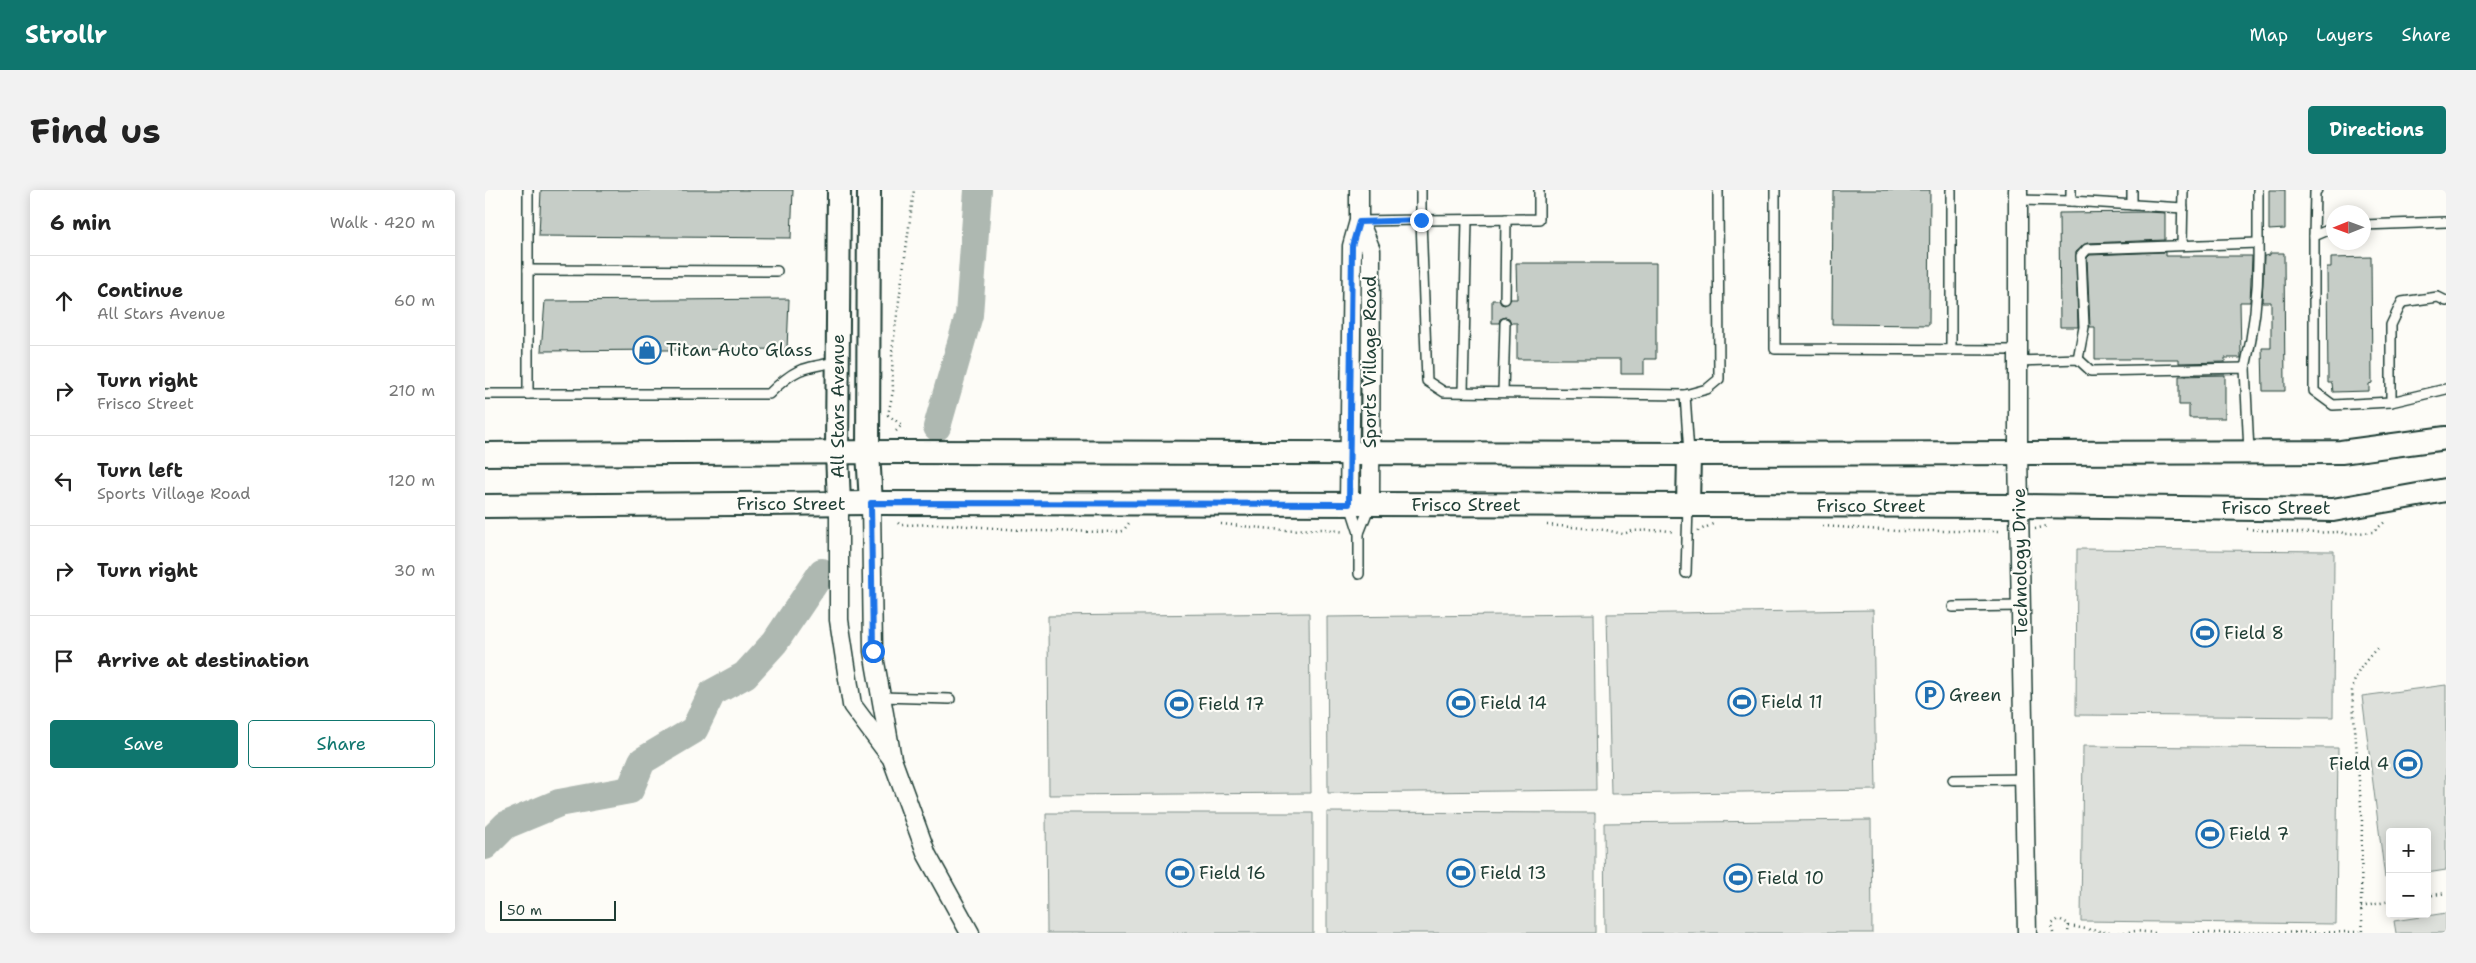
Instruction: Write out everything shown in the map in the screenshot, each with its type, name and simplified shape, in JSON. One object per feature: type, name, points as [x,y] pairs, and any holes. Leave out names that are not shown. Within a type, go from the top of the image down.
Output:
[{"type":"street","name":"All Stars Avenue","points":[[839,190],[837,362],[839,620],[852,705],[891,759]]},
{"type":"street","name":"All Stars Avenue","points":[[869,190],[868,452],[871,503],[873,651],[891,759],[927,856],[970,933]]},
{"type":"street","name":"Sports Village Road","points":[[1359,190],[1359,222],[1371,250],[1360,452],[1360,504]]},
{"type":"street","name":"Technology Drive","points":[[2018,195],[2018,452],[2027,933]]},
{"type":"street","points":[[485,454],[837,452],[1689,454],[2341,452],[2446,438]]},
{"type":"street","points":[[1688,506],[1689,454]]},
{"type":"street","name":"Frisco Street","points":[[485,506],[871,503],[1360,504],[2019,506],[2333,510],[2446,490]]},
{"type":"lane","points":[[528,190],[528,394]]},
{"type":"lane","points":[[1421,190],[1427,381],[1444,392],[1685,395],[1707,389],[1719,379],[1718,190]]},
{"type":"lane","points":[[1359,222],[1539,219],[1539,190]]},
{"type":"lane","points":[[1775,190],[1775,349],[1951,350],[2078,359],[2091,370],[2245,368]]},
{"type":"lane","points":[[1951,190],[1951,350]]},
{"type":"lane","points":[[2071,190],[2071,201]]},
{"type":"lane","points":[[2132,190],[2132,205]]},
{"type":"lane","points":[[2182,245],[2183,190]]},
{"type":"lane","points":[[2249,452],[2245,368],[2252,339],[2257,296],[2258,190]]},
{"type":"lane","points":[[2317,190],[2315,192],[2314,236],[2314,391],[2333,405],[2391,402],[2446,389]]},
{"type":"lane","points":[[2018,195],[2071,201],[2183,208]]},
{"type":"lane","points":[[1505,299],[1506,219]]},
{"type":"lane","points":[[1463,392],[1467,220]]},
{"type":"lane","points":[[2371,225],[2446,222]]},
{"type":"lane","points":[[2314,236],[2326,231]]},
{"type":"lane","points":[[2078,359],[2084,327],[2081,256],[2087,248],[2258,242]]},
{"type":"lane","points":[[528,270],[777,271]]},
{"type":"lane","points":[[2391,402],[2391,326],[2402,302],[2438,298],[2446,301]]},
{"type":"lane","points":[[1503,392],[1505,323]]},
{"type":"lane","points":[[485,394],[769,394],[800,369],[837,362]]},
{"type":"lane","points":[[1685,395],[1689,454]]},
{"type":"lane","points":[[1359,574],[1360,504]]},
{"type":"lane","points":[[1359,533],[1360,504]]},
{"type":"lane","points":[[1686,573],[1688,506]]},
{"type":"lane","points":[[1953,607],[2021,606]]},
{"type":"lane","points":[[881,697],[950,699]]},
{"type":"lane","points":[[1953,780],[2024,779]]},
{"type":"path","points":[[896,431],[902,425],[888,416],[893,391],[892,352],[915,190]]},
{"type":"path","points":[[871,503],[900,525],[943,524],[1033,531],[1119,532],[1123,531],[1127,524],[1132,522]]},
{"type":"path","points":[[1215,523],[1283,530],[1325,529],[1359,533]]},
{"type":"path","points":[[1542,524],[1606,530],[1623,534],[1632,531],[1662,530],[1687,533],[1701,531],[1712,524],[1721,524]]},
{"type":"path","points":[[1823,526],[1852,529],[1948,532],[2039,529],[2046,526]]},
{"type":"path","points":[[2194,933],[2363,932],[2361,907],[2362,818],[2351,691],[2354,679],[2364,662],[2378,647]]},
{"type":"path","points":[[2431,895],[2446,893]]},
{"type":"path","points":[[2361,907],[2386,902]]},
{"type":"path","points":[[2053,933],[2052,924],[2059,919],[2065,920],[2069,926],[2068,933]]},
{"type":"path","points":[[2069,926],[2110,933]]},
{"type":"path","points":[[2119,933],[2135,931],[2156,933]]},
{"type":"shaded area","name":"Field 8","points":[[2077,549],[2334,551],[2333,717],[2076,715]]},
{"type":"shaded area","name":"Field 11","points":[[1873,610],[1876,790],[1611,794],[1607,614]]},
{"type":"shaded area","name":"Field 17","points":[[1309,613],[1311,793],[1049,795],[1048,616]]},
{"type":"shaded area","name":"Field 14","points":[[1594,614],[1596,790],[1328,793],[1327,617]]},
{"type":"shaded area","name":"Field 4","points":[[2446,685],[2446,870],[2431,872],[2431,828],[2386,828],[2385,878],[2362,696]]},
{"type":"shaded area","name":"Field 7","points":[[2083,746],[2338,748],[2336,924],[2081,921]]},
{"type":"shaded area","name":"Field 13","points":[[1327,812],[1595,813],[1595,933],[1327,933]]},
{"type":"shaded area","name":"Field 16","points":[[1046,813],[1313,813],[1313,933],[1047,933]]},
{"type":"shaded area","name":"Field 10","points":[[1871,820],[1872,933],[1605,933],[1604,823]]},
{"type":"shaded area","points":[[2446,913],[2446,933],[2396,933],[2394,921],[2431,918],[2431,915]]},
{"type":"building","points":[[541,190],[793,190],[791,238],[539,236]]},
{"type":"building","points":[[1833,190],[1930,190],[1929,325],[1832,324]]},
{"type":"building","points":[[2269,190],[2285,190],[2285,229],[2269,230]]},
{"type":"building","points":[[2059,213],[2165,213],[2165,240],[2087,243],[2076,252],[2078,327],[2060,327]]},
{"type":"building","points":[[2165,252],[2165,256],[2252,256],[2250,302],[2240,302],[2241,358],[2225,358],[2225,362],[2179,363],[2179,359],[2095,359],[2095,327],[2090,327],[2087,258],[2090,255]]},
{"type":"building","points":[[2270,253],[2284,253],[2285,391],[2263,391],[2262,348],[2271,348],[2271,302],[2262,302],[2264,256],[2270,255]]},
{"type":"building","points":[[2371,257],[2372,383],[2369,384],[2369,391],[2333,392],[2332,383],[2328,383],[2327,267],[2331,267],[2331,258]]},
{"type":"building","points":[[1516,263],[1656,263],[1656,359],[1644,359],[1644,374],[1621,374],[1621,359],[1517,359],[1517,323],[1511,323],[1509,318],[1505,317],[1500,319],[1499,323],[1492,323],[1492,300],[1499,300],[1501,304],[1505,305],[1511,299],[1517,299]]},
{"type":"building","points":[[789,299],[787,349],[541,351],[545,301]]},
{"type":"building","points":[[2225,375],[2225,418],[2189,418],[2189,405],[2179,405],[2179,376]]},
{"type":"waterway","points":[[937,427],[969,315],[978,190]]},
{"type":"waterway","points":[[485,846],[506,825],[559,803],[630,790],[642,761],[694,730],[712,693],[745,675],[775,642],[822,572]]},
{"type":"place","name":"Titan Auto Glass","points":[[647,350]]},
{"type":"place","name":"Field 8","points":[[2205,633]]},
{"type":"place","name":"Green","points":[[1930,695]]},
{"type":"place","name":"Field 11","points":[[1742,702]]},
{"type":"place","name":"Field 14","points":[[1461,703]]},
{"type":"place","name":"Field 17","points":[[1179,704]]},
{"type":"place","name":"Field 4","points":[[2408,764]]},
{"type":"place","name":"Field 7","points":[[2210,834]]},
{"type":"place","name":"Field 16","points":[[1180,873]]},
{"type":"place","name":"Field 13","points":[[1461,873]]},
{"type":"place","name":"Field 10","points":[[1738,878]]},
{"type":"route","points":[[873,651],[871,503],[1349,504],[1352,246],[1359,222],[1421,220]]}]
